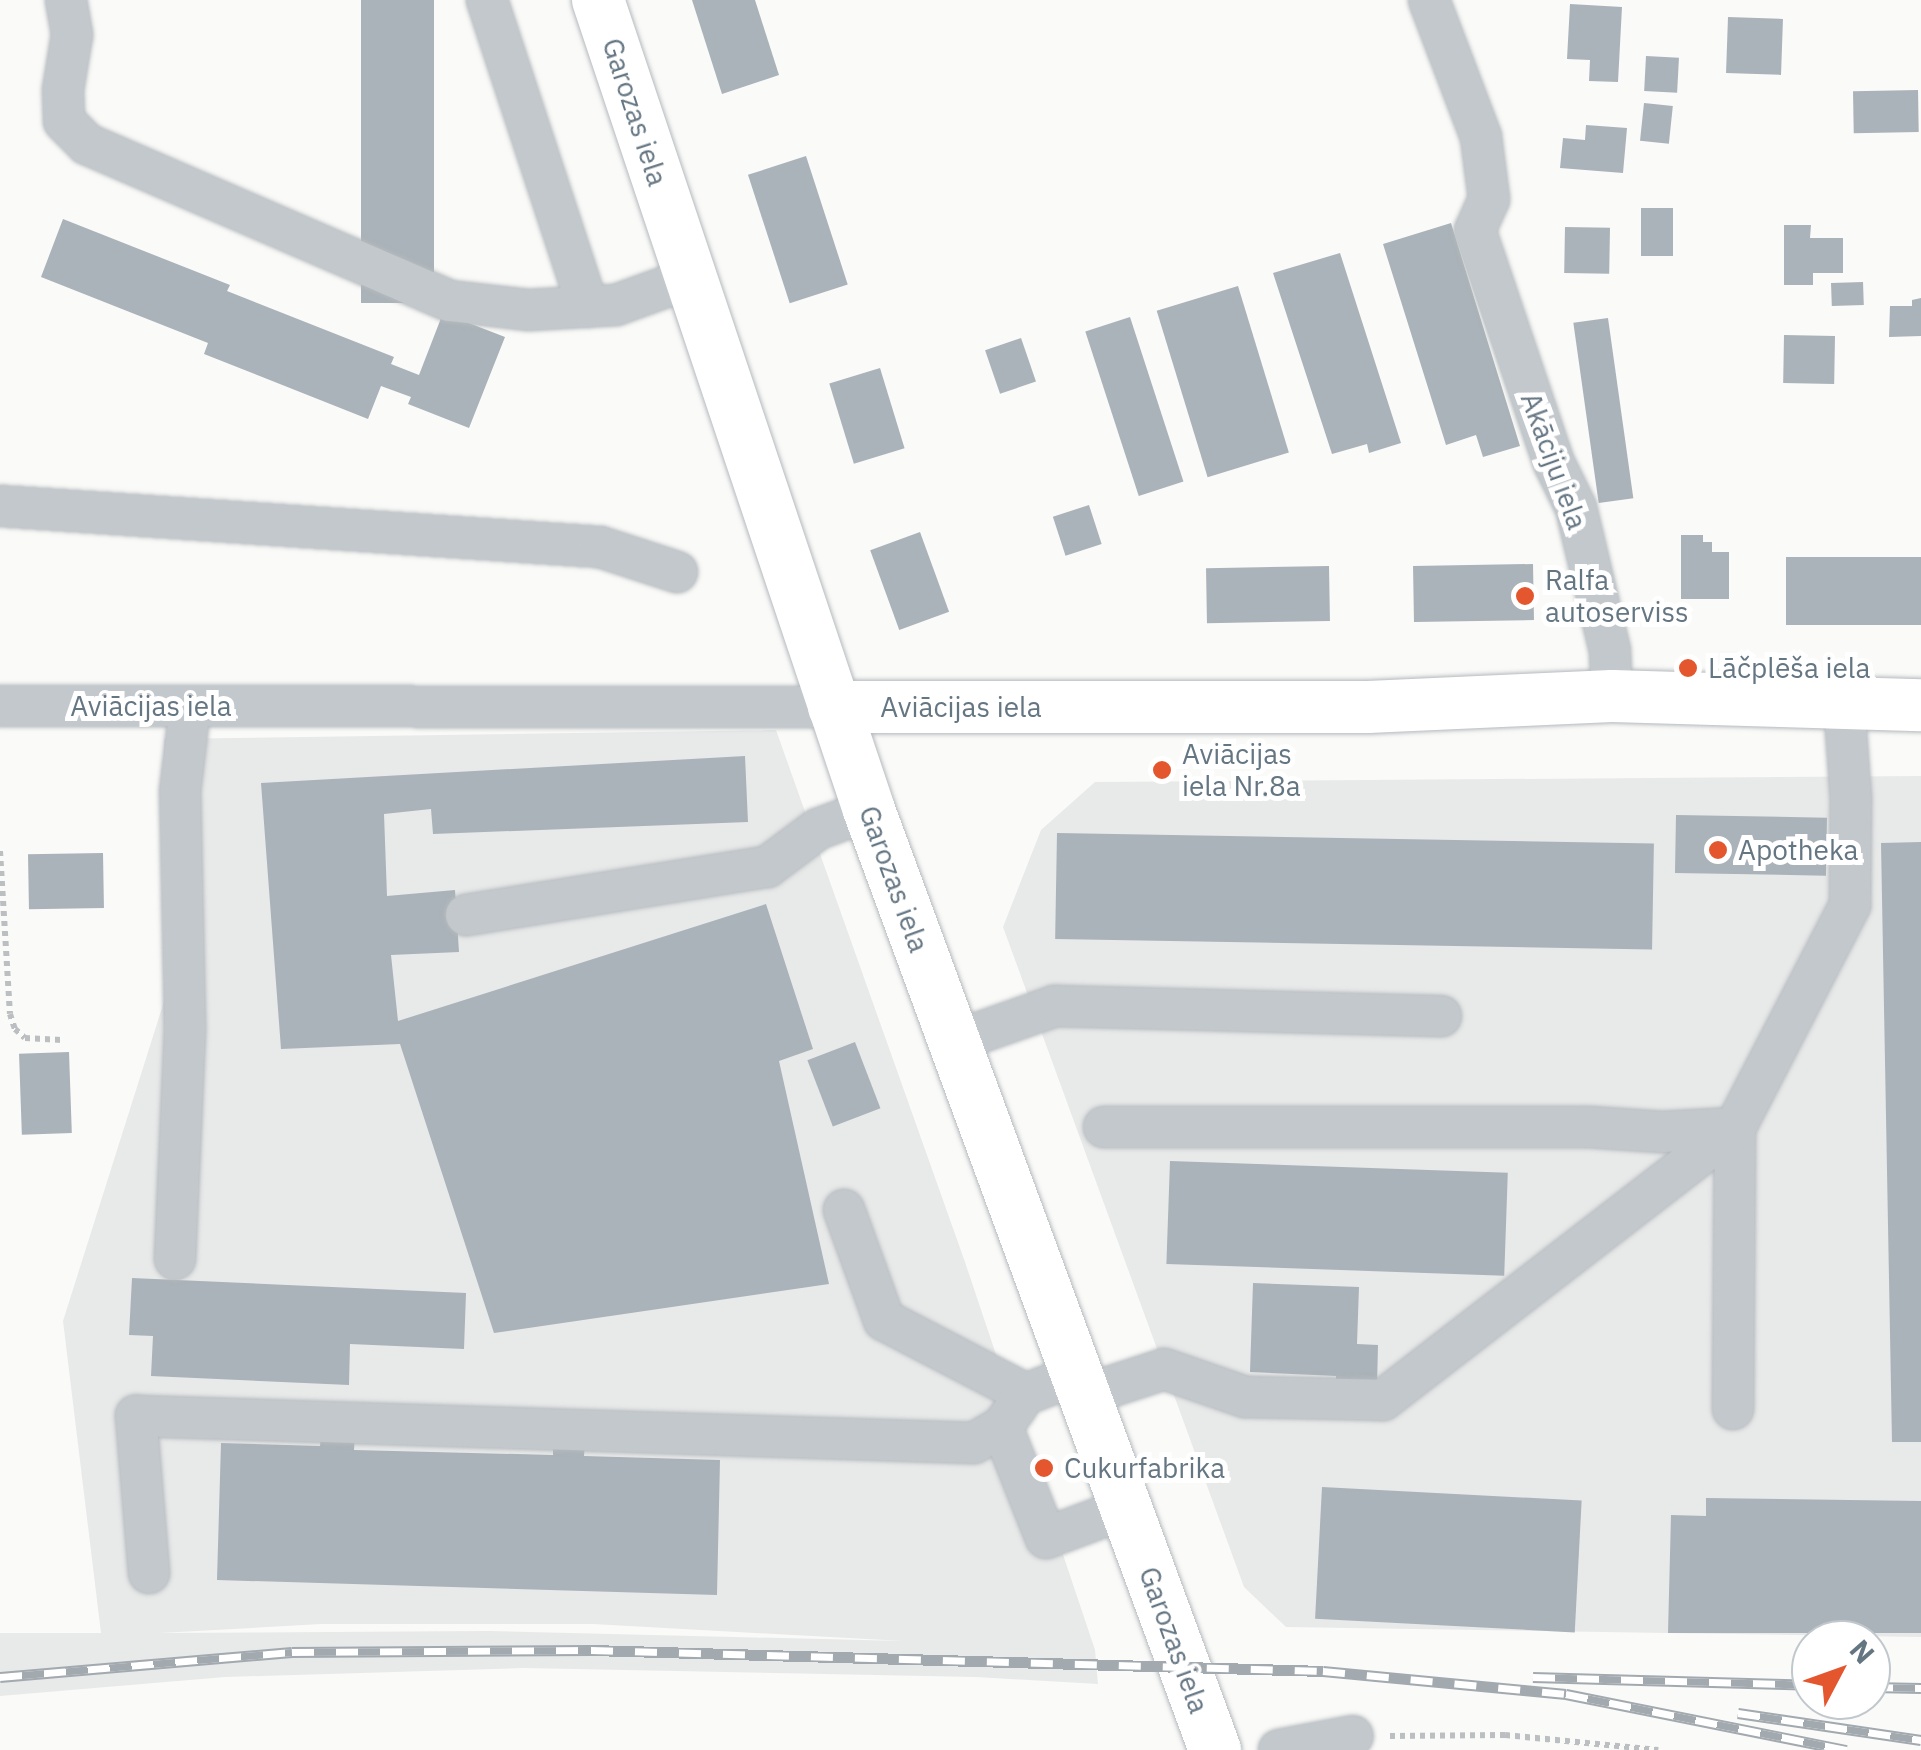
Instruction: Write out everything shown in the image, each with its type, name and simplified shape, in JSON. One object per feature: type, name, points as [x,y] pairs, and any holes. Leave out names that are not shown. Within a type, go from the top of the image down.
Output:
[{"type":"main road","name":"Garozas iela","points":[[598,0],[869,810],[1215,1750]]},
{"type":"main road","name":"Aviācijas iela","points":[[834,707],[1356,707],[1612,696],[1921,705]]},
{"type":"street","points":[[66,0],[72,35],[63,90],[64,120],[87,144],[450,302],[528,310],[616,305],[690,278]]},
{"type":"street","points":[[488,0],[588,307]]},
{"type":"street","name":"Akāciju iela","points":[[1429,0],[1481,137],[1489,199],[1475,230],[1540,426],[1576,508],[1610,652],[1612,696]]},
{"type":"street","points":[[0,506],[600,546],[677,572]]},
{"type":"street","points":[[844,1210],[884,1320],[1026,1394],[1164,1370],[1245,1397],[1383,1400],[1735,1128],[1850,905],[1851,799],[1844,704]]},
{"type":"street","name":"Aviācijas iela","points":[[0,706],[834,707]]},
{"type":"street","points":[[175,1258],[185,1028],[180,790],[190,707]]},
{"type":"street","points":[[466,915],[767,867],[818,830],[869,810]]},
{"type":"street","points":[[953,1042],[1055,1006],[1442,1016]]},
{"type":"street","points":[[1104,1126],[1572,1126],[1662,1132],[1735,1128]]},
{"type":"street","points":[[1733,1409],[1735,1128]]},
{"type":"street","points":[[149,1573],[136,1416],[974,1443],[1002,1427],[1026,1394]]},
{"type":"street","points":[[1002,1427],[1046,1538],[1124,1510]]},
{"type":"street","points":[[1279,1750],[1353,1736]]},
{"type":"path","points":[[0,851],[10,1014],[15,1029],[26,1038],[62,1040]]},
{"type":"path","points":[[1353,1736],[1505,1736],[1658,1750]]},
{"type":"shaded area","points":[[776,730],[965,1262],[1095,1650],[1098,1684],[976,1677],[524,1668],[225,1677],[0,1696],[0,1633],[101,1633],[63,1321],[173,973],[164,739]],"holes":[[[321,1624],[593,1624],[903,1641],[490,1631],[160,1633]]]},
{"type":"shaded area","points":[[1921,776],[1921,1637],[1891,1637],[1891,1620],[1791,1620],[1791,1635],[1286,1627],[1244,1587],[1003,927],[1041,830],[1095,782]]},
{"type":"building","points":[[361,0],[434,0],[434,303],[361,303]]},
{"type":"building","points":[[692,0],[755,0],[779,75],[722,94]]},
{"type":"building","points":[[1570,4],[1622,7],[1618,82],[1589,81],[1590,60],[1567,59]]},
{"type":"building","points":[[1728,17],[1783,19],[1781,75],[1726,73]]},
{"type":"building","points":[[1646,56],[1679,58],[1677,93],[1644,91]]},
{"type":"building","points":[[1918,90],[1919,132],[1854,133],[1853,91]]},
{"type":"building","points":[[1644,103],[1673,106],[1669,144],[1640,141]]},
{"type":"building","points":[[1586,125],[1627,128],[1623,173],[1560,168],[1563,138],[1585,140]]},
{"type":"building","points":[[806,156],[848,284],[790,303],[748,175]]},
{"type":"building","points":[[1641,208],[1673,208],[1673,256],[1641,256]]},
{"type":"building","points":[[63,219],[230,285],[227,291],[394,357],[391,364],[419,375],[443,313],[505,337],[469,428],[408,404],[411,397],[381,386],[368,419],[204,354],[208,343],[41,277]]},
{"type":"building","points":[[1451,223],[1520,446],[1483,457],[1476,435],[1446,445],[1383,244]]},
{"type":"building","points":[[1784,225],[1811,225],[1810,238],[1843,238],[1843,273],[1813,273],[1813,285],[1784,285]]},
{"type":"building","points":[[1565,227],[1610,228],[1609,274],[1564,273]]},
{"type":"building","points":[[1340,253],[1401,443],[1369,453],[1367,444],[1332,454],[1273,273]]},
{"type":"building","points":[[1863,282],[1864,305],[1832,306],[1831,283]]},
{"type":"building","points":[[1238,286],[1289,452],[1208,477],[1157,311]]},
{"type":"building","points":[[1921,298],[1921,336],[1889,337],[1890,306],[1912,306],[1912,300]]},
{"type":"building","points":[[1130,317],[1183,482],[1139,496],[1085,332]]},
{"type":"building","points":[[1608,318],[1633,498],[1599,503],[1573,323]]},
{"type":"building","points":[[1784,335],[1835,336],[1834,384],[1783,383]]},
{"type":"building","points":[[1021,338],[1036,381],[1000,394],[985,350]]},
{"type":"building","points":[[880,368],[905,448],[854,464],[829,383]]},
{"type":"building","points":[[1089,505],[1102,544],[1066,556],[1053,517]]},
{"type":"building","points":[[920,532],[949,612],[899,630],[870,550]]},
{"type":"building","points":[[1681,535],[1703,535],[1703,542],[1712,542],[1712,552],[1729,552],[1729,599],[1681,599]]},
{"type":"building","points":[[1786,557],[1921,557],[1921,625],[1786,625]]},
{"type":"building","points":[[1533,564],[1534,620],[1414,622],[1413,566]]},
{"type":"building","points":[[1329,566],[1330,621],[1207,623],[1206,568]]},
{"type":"building","points":[[745,756],[748,822],[433,834],[431,809],[384,814],[387,896],[455,890],[459,952],[391,955],[398,1021],[766,904],[813,1049],[779,1061],[829,1284],[494,1333],[400,1044],[281,1049],[261,783]]},
{"type":"building","points":[[1676,815],[1827,818],[1826,876],[1675,873]]},
{"type":"building","points":[[1057,833],[1654,843],[1652,949],[1055,939]]},
{"type":"building","points":[[1921,842],[1921,1442],[1892,1442],[1881,843]]},
{"type":"building","points":[[103,853],[104,908],[29,909],[28,854]]},
{"type":"building","points":[[855,1042],[880,1108],[833,1127],[807,1060]]},
{"type":"building","points":[[69,1052],[72,1133],[22,1135],[19,1054]]},
{"type":"building","points":[[1170,1161],[1508,1173],[1504,1276],[1166,1264]]},
{"type":"building","points":[[132,1278],[466,1293],[464,1349],[350,1344],[349,1385],[151,1376],[153,1336],[129,1335]]},
{"type":"building","points":[[1253,1283],[1359,1287],[1357,1344],[1378,1345],[1377,1387],[1336,1386],[1336,1376],[1250,1372]]},
{"type":"building","points":[[321,1433],[355,1434],[354,1450],[553,1455],[553,1441],[585,1442],[584,1456],[720,1460],[717,1595],[217,1580],[221,1443],[320,1446]]},
{"type":"building","points":[[1322,1487],[1582,1501],[1575,1632],[1315,1619]]},
{"type":"building","points":[[1706,1498],[1921,1501],[1921,1633],[1891,1633],[1891,1620],[1791,1620],[1791,1633],[1668,1633],[1671,1515],[1706,1516]]},
{"type":"railway","points":[[0,1677],[292,1652],[591,1650],[1323,1671],[1566,1694],[1846,1750]]},
{"type":"railway","points":[[1533,1677],[1791,1684]]},
{"type":"railway","points":[[1891,1687],[1921,1688]]},
{"type":"railway","points":[[1738,1713],[1921,1740]]},
{"type":"place","name":"Ralfa autoserviss","points":[[1525,596]]},
{"type":"place","name":"Lāčplēša iela","points":[[1688,668]]},
{"type":"place","name":"Aviācijas iela Nr.8a","points":[[1162,770]]},
{"type":"place","name":"Apotheka","points":[[1718,850]]},
{"type":"place","name":"Cukurfabrika","points":[[1044,1468]]}]
